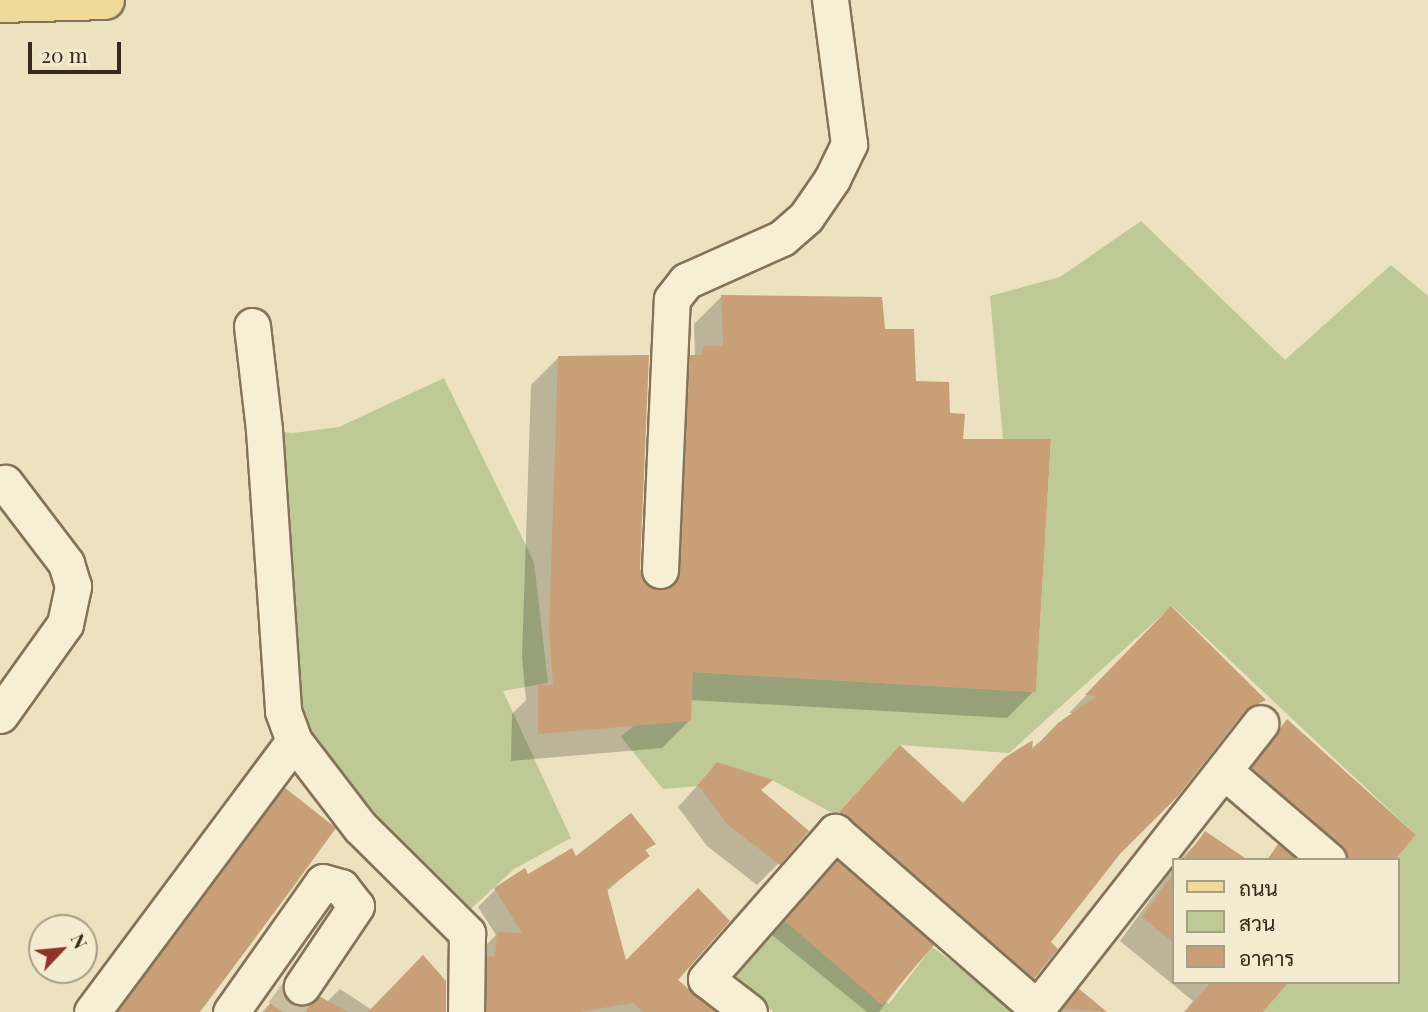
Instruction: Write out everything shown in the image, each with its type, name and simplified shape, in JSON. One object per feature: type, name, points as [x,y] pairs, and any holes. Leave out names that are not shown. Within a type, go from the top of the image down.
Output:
[{"type":"main road","points":[[0,3],[105,0]]},
{"type":"street","points":[[660,570],[672,299],[686,281],[782,238],[806,217],[832,179],[849,144],[830,0]]},
{"type":"street","points":[[252,326],[264,430],[283,711],[294,741],[360,827],[467,933],[466,1012]]},
{"type":"street","points":[[0,715],[65,624],[73,586],[66,563],[5,483]]},
{"type":"street","points":[[749,1012],[706,979],[835,832],[1035,1010],[1261,723]]},
{"type":"street","points":[[92,1012],[294,741]]},
{"type":"street","points":[[1224,771],[1326,858]]},
{"type":"street","points":[[232,1012],[323,882],[341,887],[356,906],[302,986]]},
{"type":"green space","points":[[1141,221],[1285,360],[1391,265],[1428,296],[1428,1012],[1263,1012],[1287,984],[1400,984],[1400,858],[1397,858],[1416,835],[1172,606],[1009,753],[900,745],[836,815],[772,780],[663,789],[621,737],[693,672],[1036,692],[1051,440],[1003,439],[990,296],[1060,277]]},
{"type":"green space","points":[[444,378],[534,562],[548,683],[503,691],[571,838],[514,869],[459,920],[294,741],[264,430],[293,433],[339,427]]},
{"type":"green space","points":[[775,913],[889,1004],[932,947],[1008,1002],[1011,1012],[774,1012],[723,975]]},
{"type":"building","points":[[721,295],[882,297],[885,329],[914,329],[916,381],[949,382],[950,413],[965,414],[963,439],[1051,439],[1036,692],[693,672],[691,721],[538,734],[538,685],[553,685],[549,630],[558,356],[649,355],[640,569],[649,587],[669,588],[680,571],[690,355],[702,355],[703,346],[723,346]]},
{"type":"building","points":[[1171,606],[1266,700],[1245,711],[1177,797],[1120,854],[1051,942],[1058,949],[1034,979],[839,812],[900,745],[963,803],[1004,758],[1033,740],[1032,750],[1058,723],[1097,696],[1085,695]]},
{"type":"building","points":[[1287,719],[1416,835],[1397,858],[1347,858],[1341,845],[1251,768]]},
{"type":"building","points":[[717,762],[773,780],[761,790],[809,831],[780,865],[728,825],[698,785]]},
{"type":"building","points":[[284,787],[336,828],[288,894],[200,1012],[117,1012]]},
{"type":"building","points":[[631,813],[656,844],[645,850],[650,856],[607,889],[626,960],[698,888],[730,921],[678,980],[716,1012],[643,1012],[633,1003],[579,1012],[486,1012],[487,957],[495,956],[497,932],[522,933],[494,888],[525,868],[528,874],[572,848],[576,856]]},
{"type":"building","points":[[1205,831],[1245,858],[1185,858]]},
{"type":"building","points":[[1278,844],[1295,858],[1268,858]]},
{"type":"building","points":[[837,860],[934,945],[882,1005],[785,920]]},
{"type":"building","points":[[1172,876],[1172,941],[1142,917]]},
{"type":"building","points":[[423,955],[446,981],[446,1012],[368,1012]]},
{"type":"building","points":[[1209,984],[1287,984],[1263,1012],[1185,1012]]},
{"type":"building","points":[[282,987],[291,1003],[310,1004],[319,996],[348,1012],[265,1012]]},
{"type":"building","points":[[1078,988],[1107,1012],[1062,1009]]},
{"type":"tunnel","points":[[283,1012],[302,986]]}]
